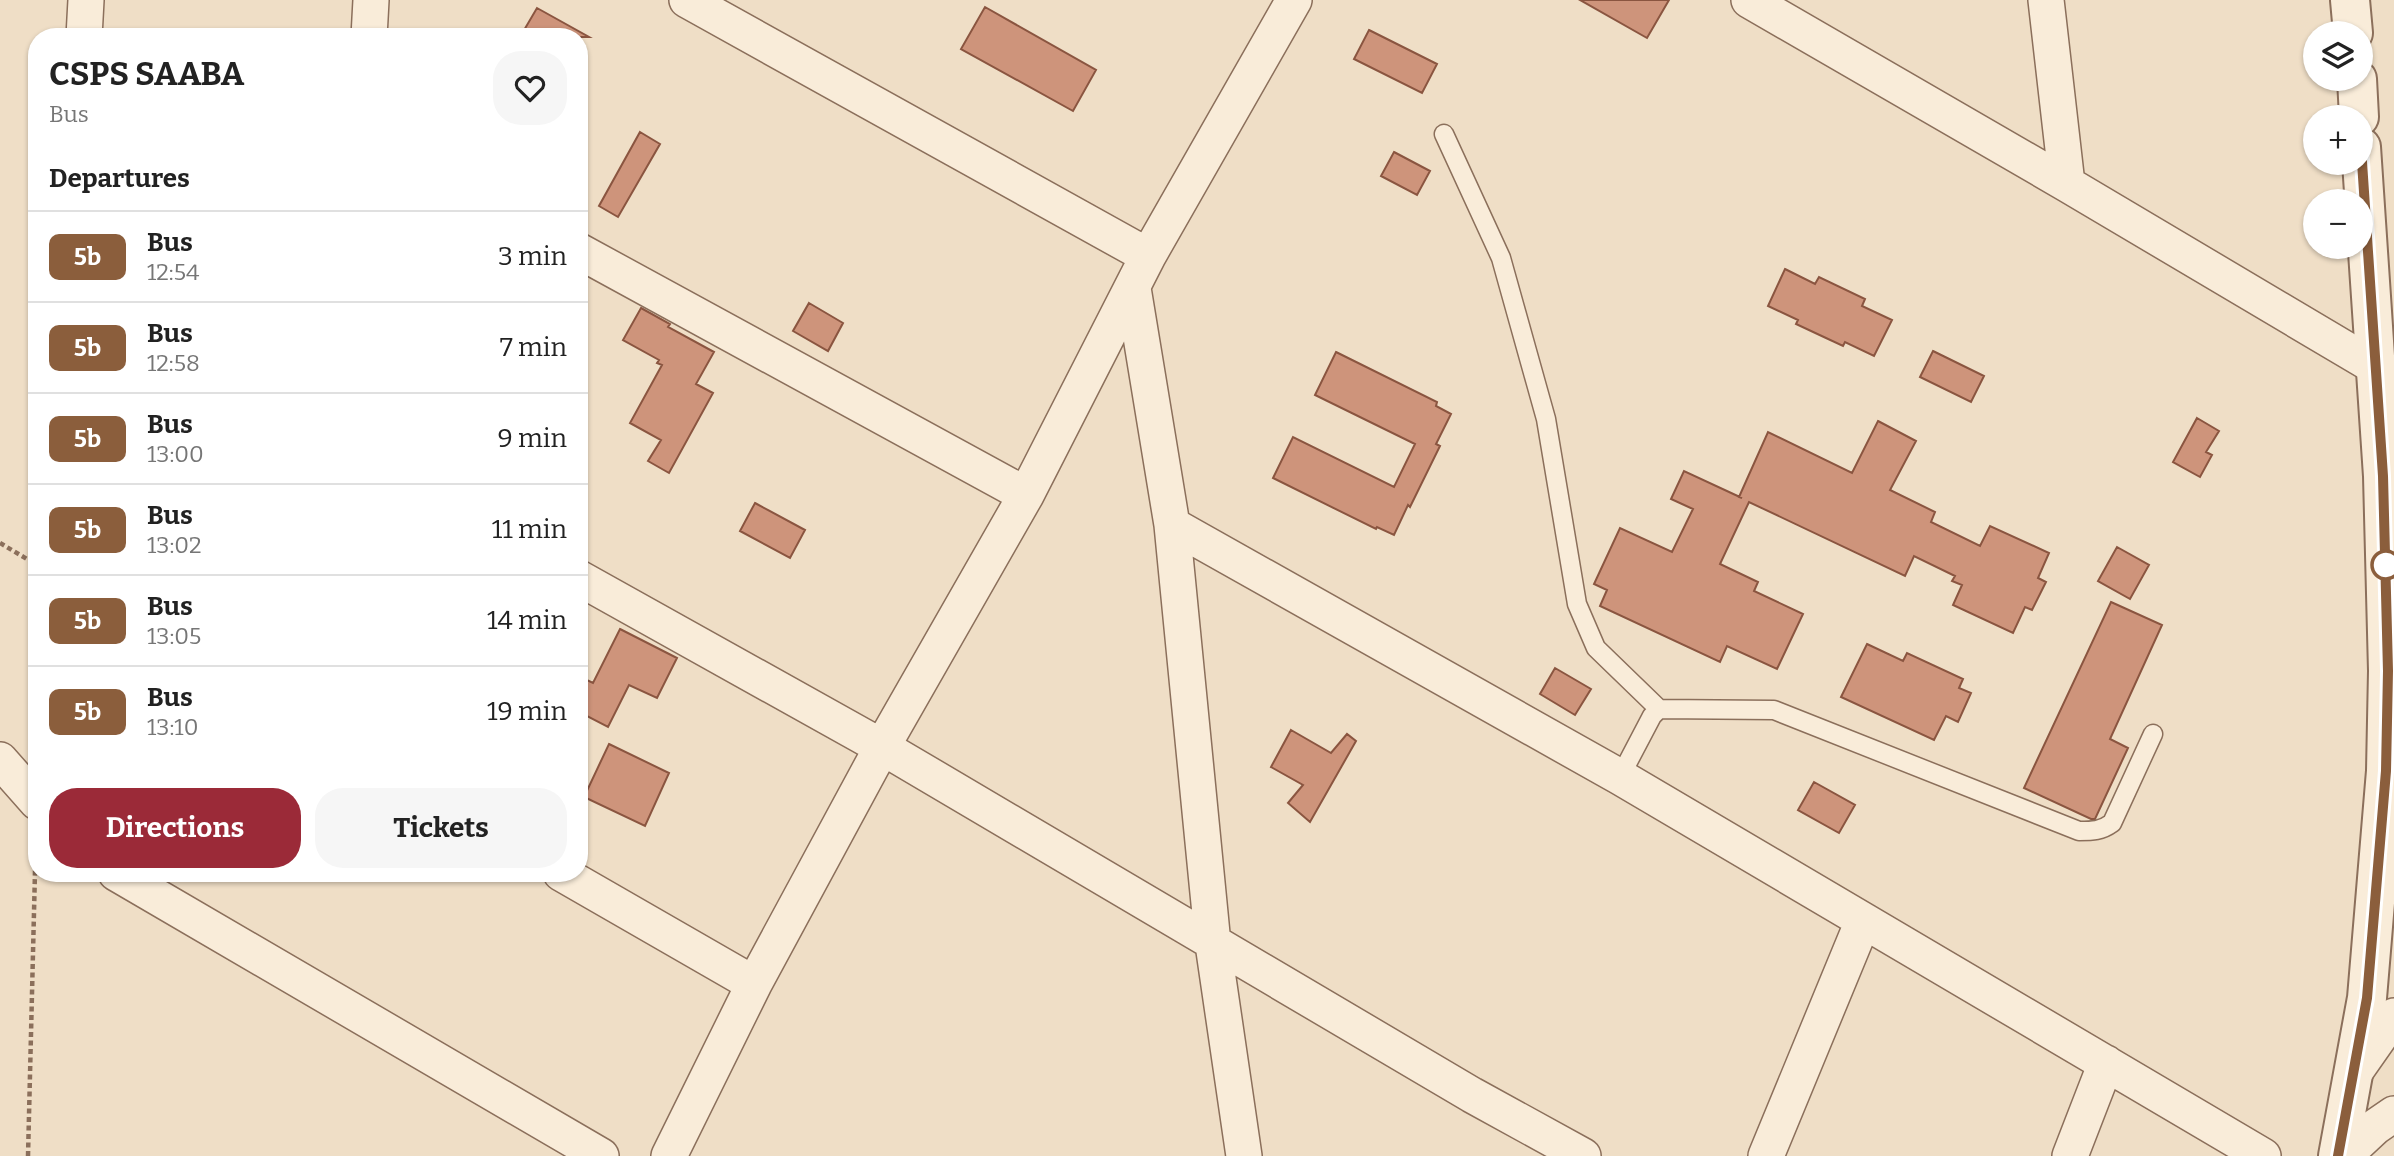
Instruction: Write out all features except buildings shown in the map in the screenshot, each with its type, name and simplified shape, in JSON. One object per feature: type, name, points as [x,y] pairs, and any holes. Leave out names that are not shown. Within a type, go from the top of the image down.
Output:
[{"type":"street","points":[[84,28],[86,0]]},
{"type":"street","points":[[369,28],[371,0]]},
{"type":"street","points":[[687,0],[1149,256]]},
{"type":"street","points":[[669,1156],[754,984],[882,747],[1026,495],[1149,256],[1294,0]]},
{"type":"street","points":[[1749,0],[2374,366]]},
{"type":"street","points":[[2046,0],[2067,184]]},
{"type":"street","points":[[2350,0],[2352,21]]},
{"type":"street","points":[[2338,1156],[2367,998],[2386,771],[2388,426],[2374,366],[2363,175]]},
{"type":"street","points":[[588,256],[1026,495]]},
{"type":"street","points":[[1133,288],[1172,524],[1213,944],[1244,1156]]},
{"type":"street","points":[[1172,524],[1620,777],[2263,1156]]},
{"type":"street","points":[[588,583],[882,747],[1213,944],[1460,1088],[1583,1156]]},
{"type":"street","points":[[0,760],[28,792]]},
{"type":"street","points":[[131,882],[601,1156]]},
{"type":"street","points":[[577,882],[754,984]]},
{"type":"street","points":[[1766,1156],[1863,921]]},
{"type":"street","points":[[2352,1076],[2394,1016]]},
{"type":"street","points":[[2070,1156],[2106,1063]]},
{"type":"street","points":[[2344,1156],[2394,1114]]},
{"type":"lane","points":[[1444,134],[1501,258],[1546,419],[1577,604],[1596,648],[1659,709],[1774,710],[2079,831],[2104,829],[2112,822],[2153,734]]},
{"type":"lane","points":[[1620,777],[1652,716],[1659,709]]},
{"type":"path","points":[[0,543],[28,560]]},
{"type":"path","points":[[28,1156],[35,882]]},
{"type":"bus line","name":"5b","points":[[2338,1156],[2367,998],[2386,771],[2388,671],[2383,476],[2363,175]]}]
